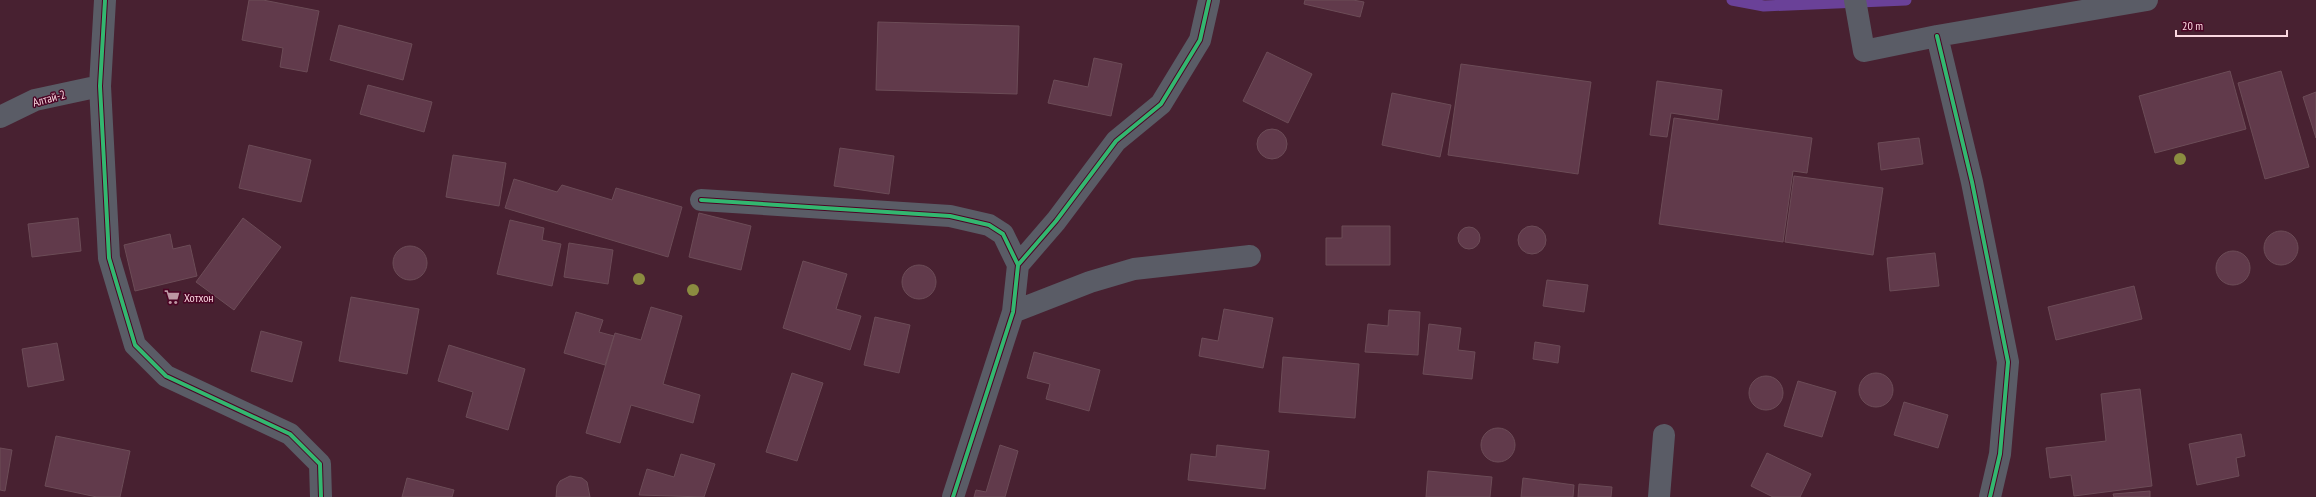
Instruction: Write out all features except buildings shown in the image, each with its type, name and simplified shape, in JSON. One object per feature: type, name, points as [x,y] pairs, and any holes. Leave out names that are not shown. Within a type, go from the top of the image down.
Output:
[{"type":"street","points":[[105,0],[100,86],[108,258],[135,345],[166,376],[290,434],[320,464],[321,497]]},
{"type":"street","points":[[1018,265],[1056,221],[1116,141],[1160,104],[1200,40],[1209,0]]},
{"type":"street","points":[[1855,0],[1863,46],[1937,36],[2147,0]]},
{"type":"street","points":[[1937,36],[1972,182],[2008,362],[2000,454],[1990,497]]},
{"type":"street","name":"Алтай-2","points":[[0,117],[35,100],[100,86]]},
{"type":"street","points":[[701,200],[950,216],[989,225],[1003,234],[1018,265],[1013,312],[953,497]]},
{"type":"street","points":[[1013,312],[1090,282],[1134,269],[1250,256]]},
{"type":"street","points":[[1659,497],[1664,435]]},
{"type":"waterway","points":[[1732,0],[1764,6],[1906,0]]},
{"type":"cycle path","points":[[105,0],[100,86],[109,258],[135,345],[166,376],[290,434],[320,464],[321,497]]},
{"type":"cycle path","points":[[1018,265],[1056,221],[1116,141],[1161,104],[1200,40],[1209,0]]},
{"type":"cycle path","points":[[1937,36],[1972,182],[2008,362],[2000,454],[1990,497]]},
{"type":"cycle path","points":[[701,200],[950,216],[989,225],[1003,234],[1018,265],[1013,312],[953,497]]},
{"type":"place","name":"Хотхон","points":[[172,297]]}]
